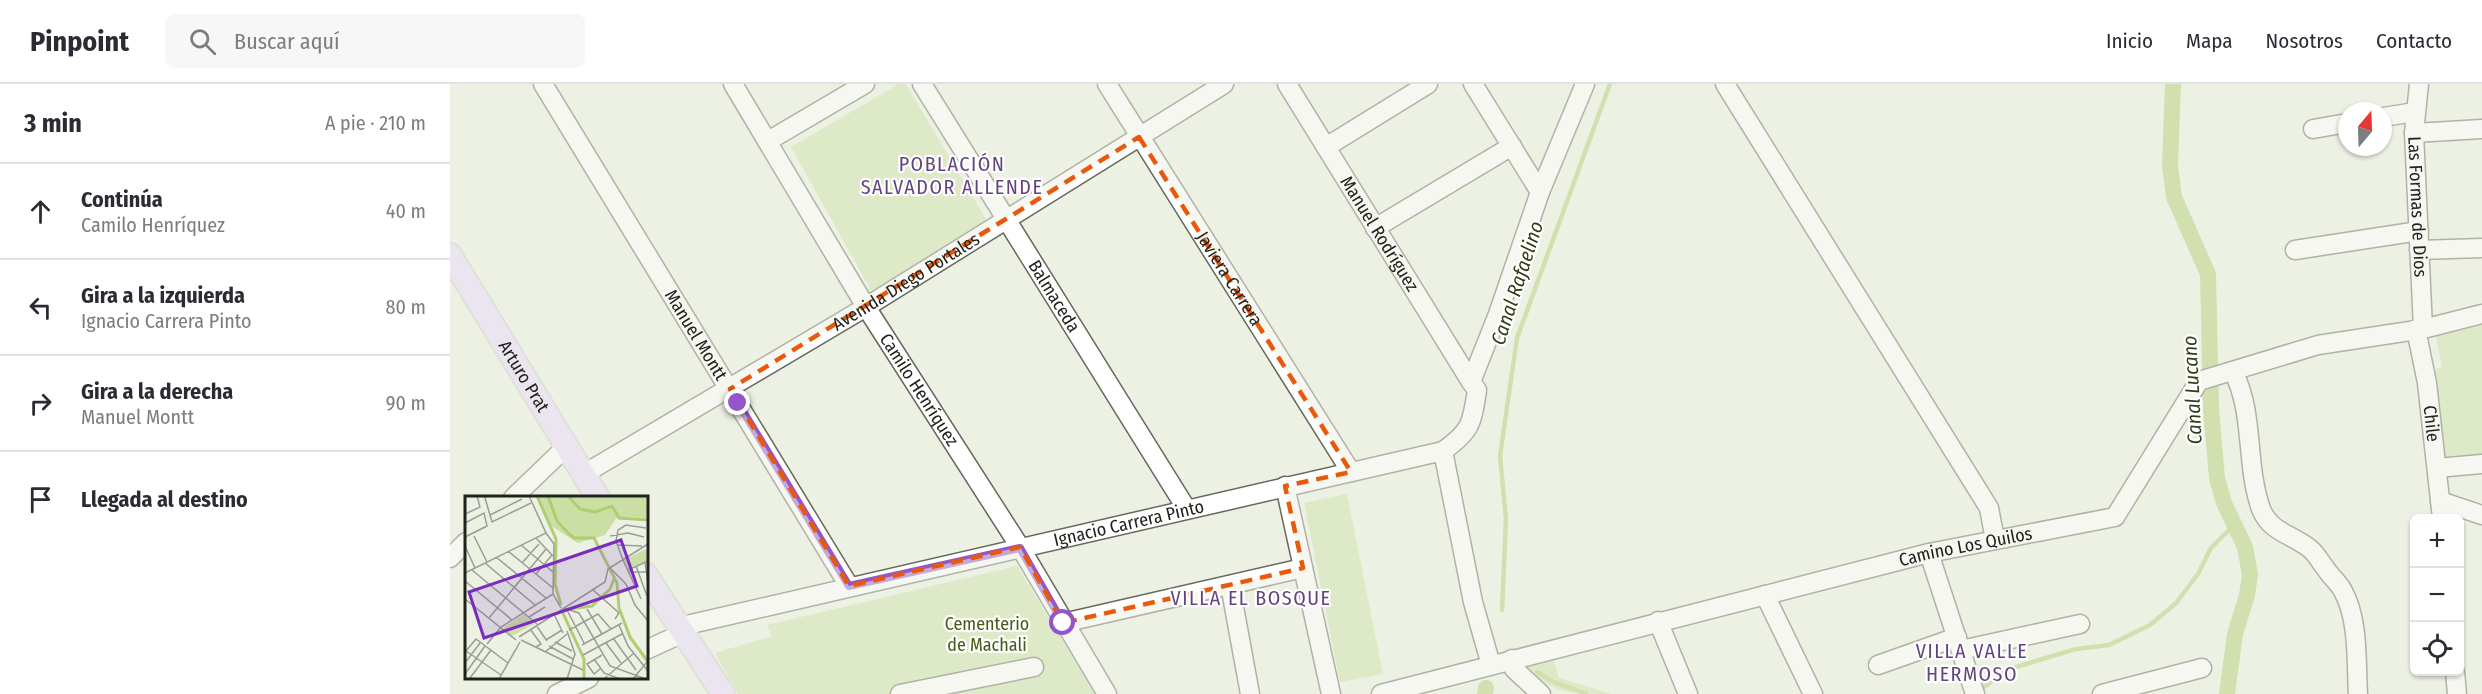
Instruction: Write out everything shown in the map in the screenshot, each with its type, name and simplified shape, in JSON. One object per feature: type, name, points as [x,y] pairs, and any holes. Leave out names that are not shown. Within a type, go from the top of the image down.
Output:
[{"type":"main road","name":"Arturo Prat","points":[[450,255],[597,496]]},
{"type":"main road","points":[[648,578],[723,694]]},
{"type":"street","name":"Manuel Montt","points":[[543,84],[849,586]]},
{"type":"street","name":"Camilo Henríquez","points":[[733,84],[866,307],[1020,548],[1107,694]]},
{"type":"street","points":[[768,141],[865,84]]},
{"type":"street","name":"Balmaceda","points":[[922,84],[1005,221],[1186,508]]},
{"type":"street","name":"Javiera Carrera","points":[[1107,84],[1351,472]]},
{"type":"street","name":"Avenida Diego Portales","points":[[584,474],[866,307],[1224,84]]},
{"type":"street","name":"Manuel Rodríguez","points":[[1287,84],[1471,382]]},
{"type":"street","points":[[1326,147],[1428,84]]},
{"type":"street","points":[[1473,84],[1540,192]]},
{"type":"street","name":"Ignacio Carrera Pinto","points":[[648,649],[683,633],[691,624],[1186,508],[1443,451],[1464,436],[1472,419],[1477,390],[1471,382],[1498,314],[1540,192],[1585,84]]},
{"type":"street","points":[[1725,84],[1989,508],[1995,540]]},
{"type":"street","name":"Las Formas de Dios","points":[[2419,84],[2414,133],[2419,231],[2420,329]]},
{"type":"street","points":[[2392,116],[2415,112]]},
{"type":"street","points":[[2313,129],[2338,125]]},
{"type":"street","points":[[2414,133],[2482,129]]},
{"type":"street","points":[[1375,228],[1512,146]]},
{"type":"street","points":[[2295,250],[2419,231]]},
{"type":"street","points":[[2419,250],[2482,248]]},
{"type":"street","name":"Camino Los Quilos","points":[[1381,694],[1929,553],[2115,517],[2199,381],[2318,345],[2420,329],[2482,314]]},
{"type":"street","name":"Chile","points":[[2420,329],[2441,510]]},
{"type":"street","points":[[2234,371],[2243,391],[2247,410],[2257,495],[2262,512],[2285,536],[2298,540],[2312,550],[2343,591],[2353,624],[2358,694]]},
{"type":"street","points":[[515,496],[567,446]]},
{"type":"street","points":[[1443,451],[1473,602],[1491,665]]},
{"type":"street","points":[[2437,468],[2482,464]]},
{"type":"street","points":[[1285,486],[1331,694]]},
{"type":"street","points":[[2441,510],[2482,515]]},
{"type":"street","points":[[450,558],[465,543]]},
{"type":"street","points":[[1929,553],[1974,689]]},
{"type":"street","points":[[1063,623],[1303,568]]},
{"type":"street","points":[[1230,585],[1250,694]]},
{"type":"street","points":[[1765,595],[1813,694]]},
{"type":"street","points":[[1658,621],[1688,694]]},
{"type":"street","points":[[1878,665],[1959,644],[2080,624]]},
{"type":"street","points":[[1512,659],[1514,669],[1541,694]]},
{"type":"street","points":[[900,694],[1034,667]]},
{"type":"street","points":[[2102,694],[2202,668]]},
{"type":"street","points":[[2455,676],[2457,694]]},
{"type":"street","points":[[559,693],[587,679]]},
{"type":"highlighted area","points":[[1139,137],[1351,472],[1285,486],[1303,568],[1063,623],[1020,547],[849,586],[730,389]]},
{"type":"green space","points":[[899,84],[906,84],[987,221],[872,292],[791,147]]},
{"type":"green space","points":[[2482,319],[2482,456],[2441,460],[2433,370],[2442,367],[2435,331]]},
{"type":"green space","points":[[1347,494],[1383,674],[1340,682],[1304,503]]},
{"type":"green space","name":"Cementerio de Machali","points":[[1017,566],[1095,694],[738,694],[715,653],[772,636],[767,625]]},
{"type":"green space","points":[[1554,660],[1559,678],[1612,694],[1584,694],[1552,687],[1524,664]]},
{"type":"waterway","name":"Canal Rafaelino","points":[[1502,610],[1506,519],[1500,456],[1517,338],[1610,84]]},
{"type":"waterway","name":"Canal Lucano","points":[[2173,84],[2170,166],[2174,197],[2208,274],[2211,409],[2217,478],[2224,503],[2245,547],[2250,575],[2247,595],[2235,634],[2227,694]]},
{"type":"waterway","points":[[1978,692],[2006,670],[2076,649],[2109,645],[2150,625],[2176,603],[2198,574],[2211,548],[2235,524]]},
{"type":"waterway","points":[[1537,672],[1552,681],[1586,694]]},
{"type":"waterway","name":"Canal Rafaelino","points":[[1485,694],[1486,688]]},
{"type":"district","name":"POBLACIÓN SALVADOR ALLENDE","points":[[952,176]]},
{"type":"district","name":"VILLA EL BOSQUE","points":[[1251,598]]},
{"type":"district","name":"VILLA VALLE HERMOSO","points":[[1972,662]]},
{"type":"route","points":[[738,403],[849,586],[1020,548],[1063,623]]}]
